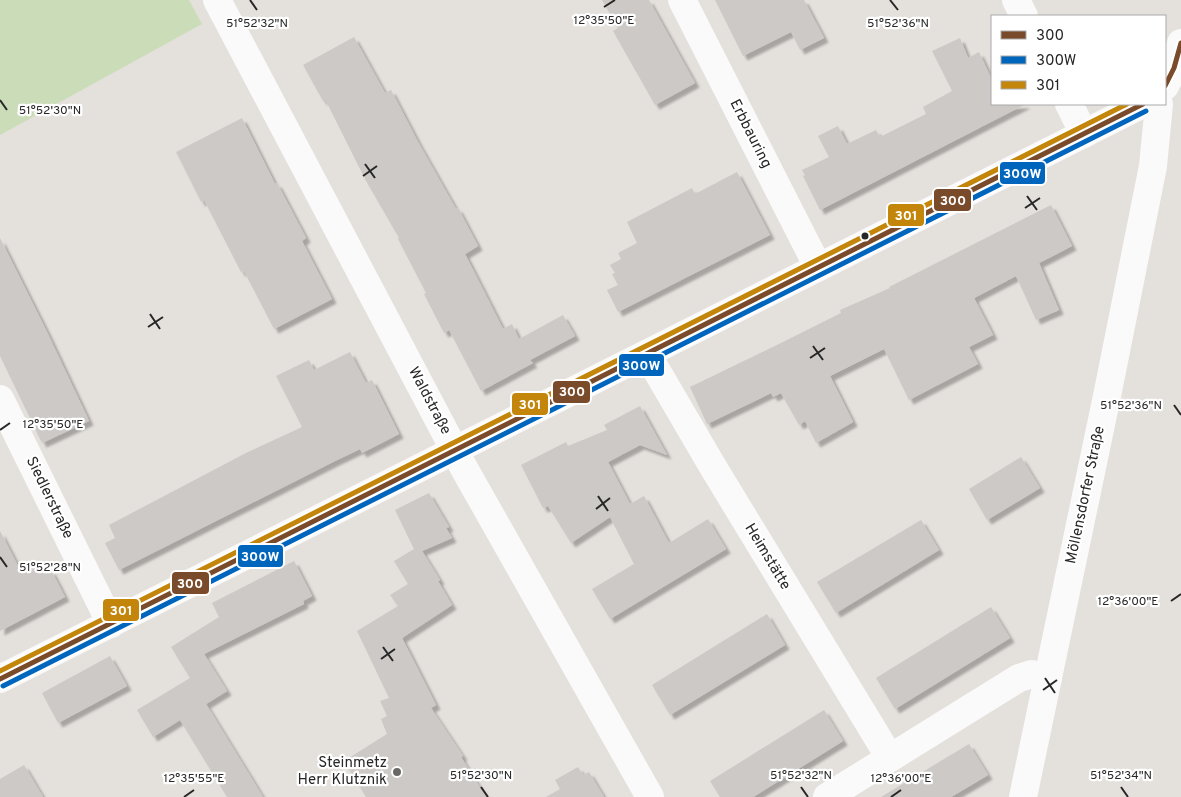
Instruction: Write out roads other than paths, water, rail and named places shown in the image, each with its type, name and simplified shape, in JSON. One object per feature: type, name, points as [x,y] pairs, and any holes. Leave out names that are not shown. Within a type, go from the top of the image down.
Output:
[{"type":"street","name":"Waldstraße","points":[[217,0],[455,450],[540,606],[650,797]]},
{"type":"street","name":"Erbbauring","points":[[682,0],[818,267]]},
{"type":"street","points":[[1016,0],[1024,15]]},
{"type":"street","points":[[1166,84],[1174,68],[1181,43]]},
{"type":"street","points":[[1070,105],[1084,134]]},
{"type":"street","points":[[0,679],[1142,105]]},
{"type":"street","name":"Möllensdorfer Straße","points":[[1024,797],[1150,183],[1159,105]]},
{"type":"street","name":"Heimstätte","points":[[648,354],[713,468],[890,758]]},
{"type":"street","name":"Siedlerstraße","points":[[0,399],[111,624]]},
{"type":"street","points":[[826,797],[1019,678],[1032,674],[1048,678]]},
{"type":"place","name":"Steinmetz Herr Klutznik","points":[[397,772]]}]
